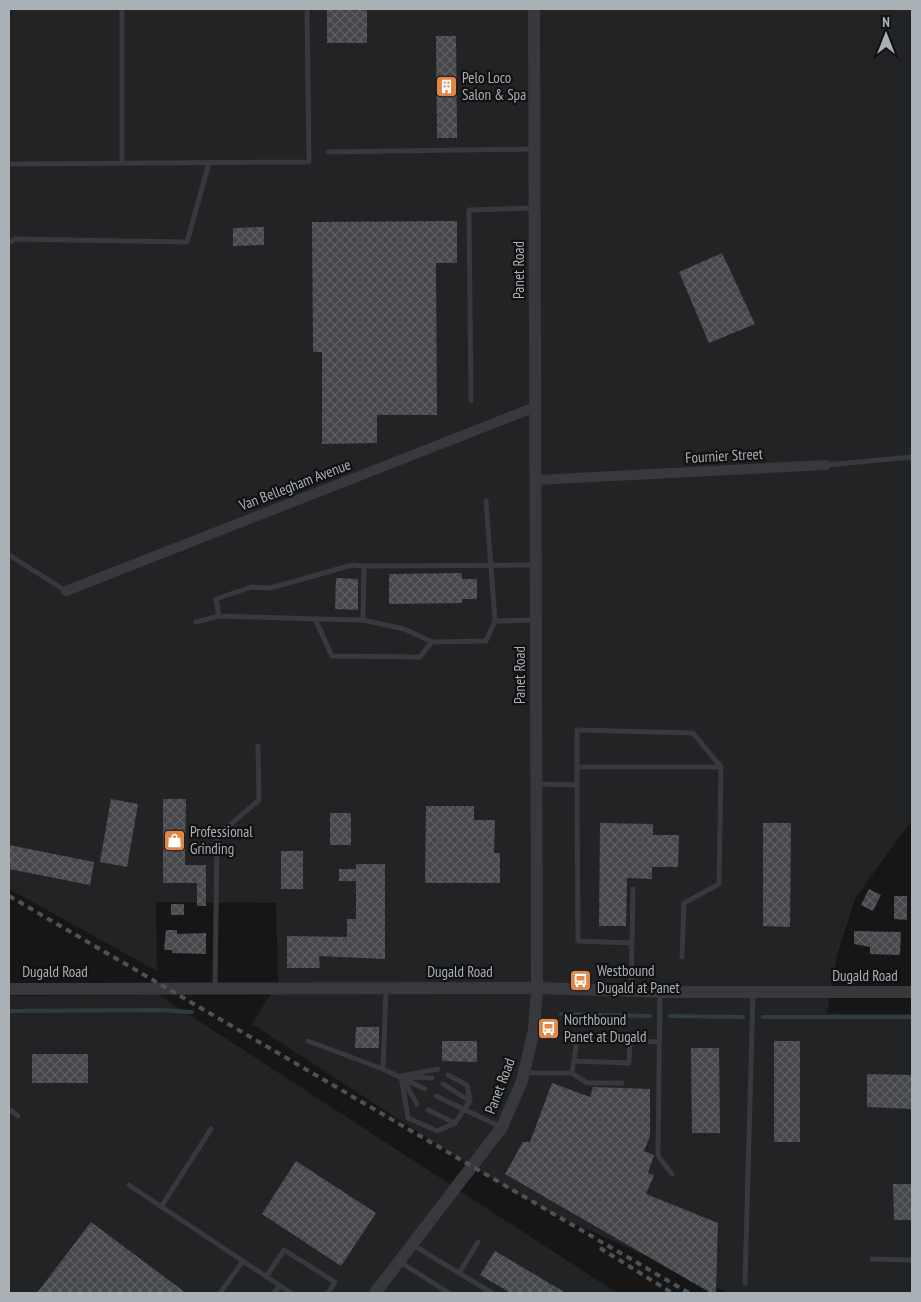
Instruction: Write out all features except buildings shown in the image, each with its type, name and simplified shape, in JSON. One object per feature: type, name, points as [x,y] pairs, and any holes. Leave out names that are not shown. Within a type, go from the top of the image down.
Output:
[{"type":"street","name":"Panet Road","points":[[375,1293],[502,1127],[524,1073],[534,1030],[536,988],[536,407],[534,9]]},
{"type":"street","name":"Van Bellegham Avenue","points":[[66,590],[536,407]]},
{"type":"street","name":"Fournier Street","points":[[536,480],[826,465]]},
{"type":"street","name":"Dugald Road","points":[[9,989],[536,988],[660,992],[912,992]]},
{"type":"lane","points":[[122,9],[122,163]]},
{"type":"lane","points":[[9,164],[309,162],[307,9]]},
{"type":"lane","points":[[328,152],[535,149]]},
{"type":"lane","points":[[9,243],[15,239],[187,242],[209,163]]},
{"type":"lane","points":[[471,401],[470,210],[535,208]]},
{"type":"lane","name":"Fournier Street","points":[[826,465],[912,457]]},
{"type":"lane","points":[[196,622],[219,616],[363,620],[404,629],[432,642],[486,641],[495,621],[486,501]]},
{"type":"lane","points":[[9,555],[66,590]]},
{"type":"lane","points":[[219,616],[216,598],[251,587],[270,588],[352,565],[536,565]]},
{"type":"lane","points":[[363,620],[364,566]]},
{"type":"lane","points":[[315,618],[332,656],[420,656],[432,642]]},
{"type":"lane","points":[[495,621],[536,620]]},
{"type":"lane","points":[[632,943],[578,941],[577,730],[693,733],[721,767],[719,884],[684,903],[682,957]]},
{"type":"lane","points":[[215,988],[217,836],[258,800],[258,746]]},
{"type":"lane","points":[[577,767],[721,767]]},
{"type":"lane","points":[[536,784],[577,785]]},
{"type":"lane","points":[[631,991],[633,889]]},
{"type":"lane","points":[[383,1069],[386,988]]},
{"type":"lane","points":[[660,992],[658,1156],[672,1174]]},
{"type":"lane","points":[[745,1283],[753,992]]},
{"type":"lane","points":[[572,1073],[577,1039],[660,1042]]},
{"type":"lane","points":[[308,1041],[401,1076],[425,1089]]},
{"type":"lane","points":[[574,1061],[629,1064],[630,1041]]},
{"type":"lane","points":[[401,1076],[438,1069]]},
{"type":"lane","points":[[524,1073],[572,1073],[587,1083],[622,1084]]},
{"type":"lane","points":[[401,1076],[408,1118],[437,1131],[455,1123],[470,1101],[467,1085],[448,1075]]},
{"type":"lane","points":[[401,1076],[432,1078]]},
{"type":"lane","points":[[401,1076],[417,1104]]},
{"type":"lane","points":[[443,1084],[470,1101]]},
{"type":"lane","points":[[436,1096],[502,1127]]},
{"type":"lane","points":[[9,1109],[18,1116]]},
{"type":"lane","points":[[428,1110],[455,1123]]},
{"type":"lane","points":[[161,1207],[211,1128]]},
{"type":"lane","points":[[128,1186],[292,1293]]},
{"type":"lane","points":[[459,1273],[478,1242]]},
{"type":"lane","points":[[413,1244],[492,1293]]},
{"type":"lane","points":[[266,1277],[284,1250],[335,1282],[328,1293]]},
{"type":"lane","points":[[872,1259],[912,1260]]},
{"type":"lane","points":[[220,1293],[243,1261]]},
{"type":"lane","points":[[399,1262],[449,1293]]},
{"type":"lane","points":[[274,1293],[280,1286]]},
{"type":"shaded area","points":[[9,9],[912,9],[912,820],[856,897],[837,955],[827,1013],[912,1014],[912,1293],[728,1293],[553,1214],[472,1167],[252,1024],[278,982],[276,903],[156,902],[157,971],[9,889]]},
{"type":"shaded area","points":[[159,995],[617,1293],[9,1293],[9,996]]},
{"type":"waterway","points":[[9,1011],[159,1010],[192,1012]]},
{"type":"waterway","points":[[561,1014],[650,1016]]},
{"type":"waterway","points":[[670,1016],[743,1017]]},
{"type":"waterway","points":[[763,1017],[912,1017]]},
{"type":"railway","points":[[9,896],[689,1293]]},
{"type":"railway","points":[[600,1248],[672,1293]]},
{"type":"place","name":"Pelo Loco Salon & Spa","points":[[446,87]]},
{"type":"place","name":"Professional Grinding","points":[[174,841]]},
{"type":"place","name":"Westbound Dugald at Panet","points":[[581,980]]},
{"type":"place","name":"Northbound Panet at Dugald","points":[[548,1029]]}]
